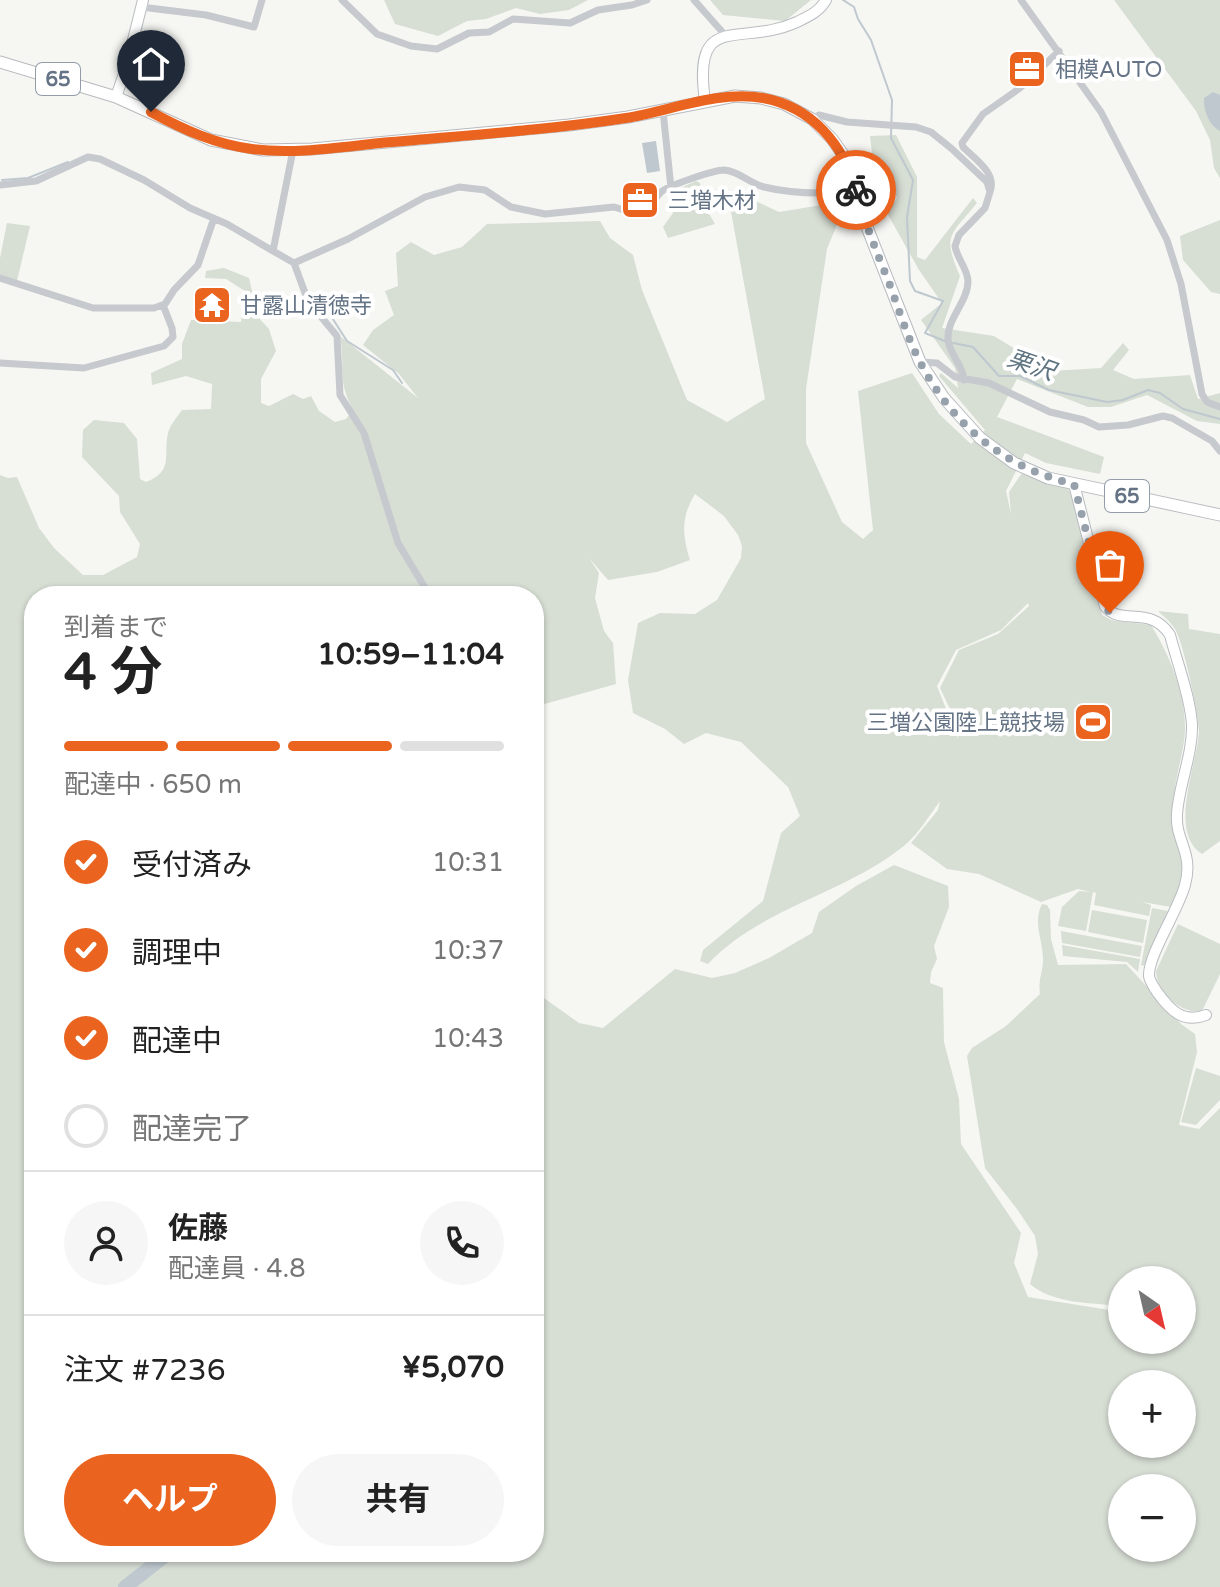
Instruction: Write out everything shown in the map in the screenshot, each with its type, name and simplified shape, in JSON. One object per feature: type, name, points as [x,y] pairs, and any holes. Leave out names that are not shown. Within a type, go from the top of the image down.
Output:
[{"type":"main road","name":"65","points":[[0,62],[116,97],[211,140],[252,149],[293,150],[543,128],[663,111],[735,96],[784,104],[812,119],[838,147],[847,163],[869,231],[920,362],[951,406],[987,445],[1029,471],[1074,484],[1220,515]]},
{"type":"street","points":[[116,97],[142,3],[254,27],[262,0]]},
{"type":"street","points":[[342,0],[377,34],[411,46],[437,49],[469,33],[489,32],[513,19],[570,23],[598,10],[647,0]]},
{"type":"street","points":[[694,0],[725,35]]},
{"type":"street","points":[[705,101],[702,64],[711,43],[725,35],[761,34],[781,29],[818,11],[826,0]]},
{"type":"street","points":[[1021,0],[1109,125],[1167,240],[1181,284],[1202,394],[1207,402],[1220,407]]},
{"type":"street","points":[[964,380],[962,370],[949,348],[948,337],[949,327],[967,286],[966,269],[957,253],[956,241],[985,208],[993,183],[992,176],[962,143],[983,114],[1020,88],[1059,51]]},
{"type":"street","points":[[663,111],[671,188]]},
{"type":"street","points":[[812,119],[819,115],[847,122],[921,128],[936,136],[983,178],[990,192]]},
{"type":"street","points":[[273,251],[293,150]]},
{"type":"street","points":[[0,185],[36,181],[88,157],[117,166],[288,257],[294,263],[308,301],[337,336],[340,395],[364,433],[398,543],[424,586]]},
{"type":"street","points":[[294,263],[348,239],[425,197],[459,187],[485,190],[515,208],[545,214],[614,207],[634,213],[650,213],[662,190],[724,170],[771,188],[823,193],[856,191]]},
{"type":"street","points":[[0,278],[93,308],[127,310],[163,305],[198,265],[214,218]]},
{"type":"street","points":[[0,363],[84,368],[164,346],[173,337],[163,305]]},
{"type":"street","points":[[920,362],[937,363],[964,380],[989,383],[1050,412],[1099,427],[1128,425],[1167,416],[1208,438],[1220,451]]},
{"type":"street","points":[[1074,484],[1105,606],[1113,614],[1153,618],[1165,628],[1170,635],[1190,715],[1191,732],[1177,815],[1188,855],[1187,879],[1151,965],[1149,979],[1163,1000],[1180,1016],[1191,1019],[1206,1015]]},
{"type":"shaded area","points":[[384,0],[588,0],[569,10],[540,14],[516,8],[486,19],[467,21],[438,36],[395,24]]},
{"type":"shaded area","points":[[710,0],[811,0],[785,21],[723,15]]},
{"type":"shaded area","points":[[1114,0],[1220,0],[1220,178],[1214,168],[1210,140],[1196,111]]},
{"type":"shaded area","points":[[1213,92],[1220,95],[1220,131],[1210,121],[1205,107],[1204,98]]},
{"type":"shaded area","points":[[896,135],[917,177],[917,257],[925,260],[973,198],[977,203],[952,236],[951,252],[960,276],[942,328],[994,336],[1051,371],[1101,368],[1123,343],[1129,350],[1113,370],[1134,379],[1190,375],[1198,399],[1220,393],[1220,424],[1197,421],[1147,395],[1111,407],[1088,407],[1017,379],[997,417],[1104,457],[1100,474],[1046,463],[1025,453],[1006,491],[1011,514],[1009,492],[1022,473],[1067,487],[1073,497],[1102,615],[1111,620],[1151,625],[1170,662],[1180,689],[1185,717],[1174,798],[1182,866],[1178,893],[1171,907],[1142,902],[1151,905],[1149,916],[1094,905],[1096,893],[1093,892],[1086,931],[1058,926],[1062,907],[1079,891],[1091,892],[1078,889],[1041,902],[979,874],[947,869],[911,843],[938,810],[940,801],[910,840],[882,862],[753,928],[708,964],[700,961],[703,950],[763,901],[781,833],[800,816],[788,787],[741,742],[706,733],[684,744],[665,729],[633,713],[628,680],[638,623],[660,613],[695,614],[717,600],[741,558],[742,546],[738,535],[724,516],[695,494],[684,526],[690,560],[657,572],[608,580],[589,558],[599,573],[595,598],[604,631],[613,643],[616,684],[544,704],[544,586],[24,586],[24,1562],[544,1562],[544,998],[579,1023],[603,1028],[675,969],[712,978],[735,973],[769,958],[812,933],[819,912],[894,865],[948,886],[949,907],[934,946],[937,959],[930,983],[943,988],[944,1042],[959,1099],[961,1144],[1021,1233],[1014,1263],[1028,1297],[1108,1310],[1108,1354],[1196,1354],[1196,1266],[1108,1266],[1108,1305],[1061,1299],[1030,1284],[1038,1254],[1035,1236],[985,1168],[967,1056],[972,1048],[1006,1026],[1040,994],[1043,955],[1038,918],[1042,904],[1050,910],[1051,939],[1058,965],[1126,964],[1181,1024],[1195,1034],[1197,1052],[1179,1125],[1199,1129],[1220,1108],[1220,1587],[0,1587],[0,475],[17,477],[39,528],[54,548],[83,575],[103,575],[137,557],[140,544],[120,512],[119,496],[82,457],[83,430],[94,420],[124,423],[137,439],[140,479],[146,482],[164,468],[168,433],[182,410],[211,409],[212,384],[186,376],[152,385],[151,373],[182,359],[182,344],[191,320],[241,322],[245,291],[226,279],[205,278],[206,271],[224,268],[249,278],[258,317],[269,329],[276,351],[261,379],[261,403],[269,406],[293,394],[303,399],[311,396],[319,411],[335,422],[346,419],[353,410],[343,381],[340,336],[418,398],[399,374],[363,345],[373,330],[394,315],[385,291],[398,286],[396,253],[411,242],[434,255],[462,247],[487,224],[600,221],[610,238],[633,255],[642,290],[687,400],[727,422],[765,399],[728,195],[739,193],[779,212],[840,202],[842,212],[827,249],[806,389],[806,443],[842,522],[863,539],[873,530],[858,391],[912,373],[939,414],[971,444],[985,430],[939,376],[941,373],[958,388],[955,368],[921,320],[942,303],[919,270],[887,213],[897,198],[886,166],[872,153],[870,136]],"holes":[[[1028,603],[1029,606],[998,634],[959,650],[940,688],[949,707],[956,713],[958,739],[937,686],[956,650],[1001,630]]]},
{"type":"shaded area","points":[[656,141],[660,171],[647,173],[642,143]]},
{"type":"shaded area","points":[[696,181],[700,183],[705,207],[715,224],[668,238],[663,227],[673,213],[674,191]]},
{"type":"shaded area","points":[[1220,220],[1220,294],[1211,292],[1183,260],[1180,236]]},
{"type":"shaded area","points":[[7,223],[30,226],[17,281],[0,275]]},
{"type":"shaded area","points":[[1158,611],[1188,614],[1189,629],[1220,634],[1220,841],[1202,854],[1192,844],[1185,814],[1199,731],[1196,710],[1178,636]]},
{"type":"shaded area","points":[[1152,908],[1168,911],[1144,966],[1141,965]]},
{"type":"shaded area","points":[[1092,910],[1147,920],[1143,943],[1088,932]]},
{"type":"shaded area","points":[[1178,924],[1220,944],[1220,974],[1202,1011],[1178,1005],[1165,994],[1157,979],[1156,971]]},
{"type":"shaded area","points":[[1061,931],[1142,946],[1140,957],[1062,943]]},
{"type":"shaded area","points":[[1062,945],[1140,959],[1138,972],[1127,962],[1063,956]]},
{"type":"shaded area","points":[[1196,1068],[1220,1076],[1220,1100],[1196,1125],[1181,1122]]},
{"type":"waterway","name":"栗沢","points":[[843,0],[854,7],[871,40],[892,100],[891,138],[913,180],[907,217],[910,281],[915,291],[943,301],[925,333],[947,342]]},
{"type":"waterway","points":[[2,180],[28,178],[68,162]]},
{"type":"waterway","points":[[329,313],[347,341],[393,370],[402,383]]},
{"type":"waterway","name":"栗沢","points":[[953,343],[973,347],[999,376],[1020,376],[1049,390],[1107,402],[1123,400],[1148,390],[1160,393],[1183,409],[1220,419]]},
{"type":"waterway","points":[[125,1587],[157,1562]]},
{"type":"way so far","points":[[856,190],[913,347],[944,398],[980,438],[1002,456],[1048,478],[1074,484],[1105,606],[1110,613]]},
{"type":"place","name":"相模AUTO","points":[[1027,69]]},
{"type":"place","name":"三増木材","points":[[640,200]]},
{"type":"place","name":"甘露山清徳寺","points":[[212,305]]},
{"type":"place","name":"三増公園陸上競技場","points":[[1093,722]]},
{"type":"route","points":[[151,112],[223,144],[284,150],[592,123],[719,98],[749,96],[784,104],[819,125],[844,156],[856,190]]}]
